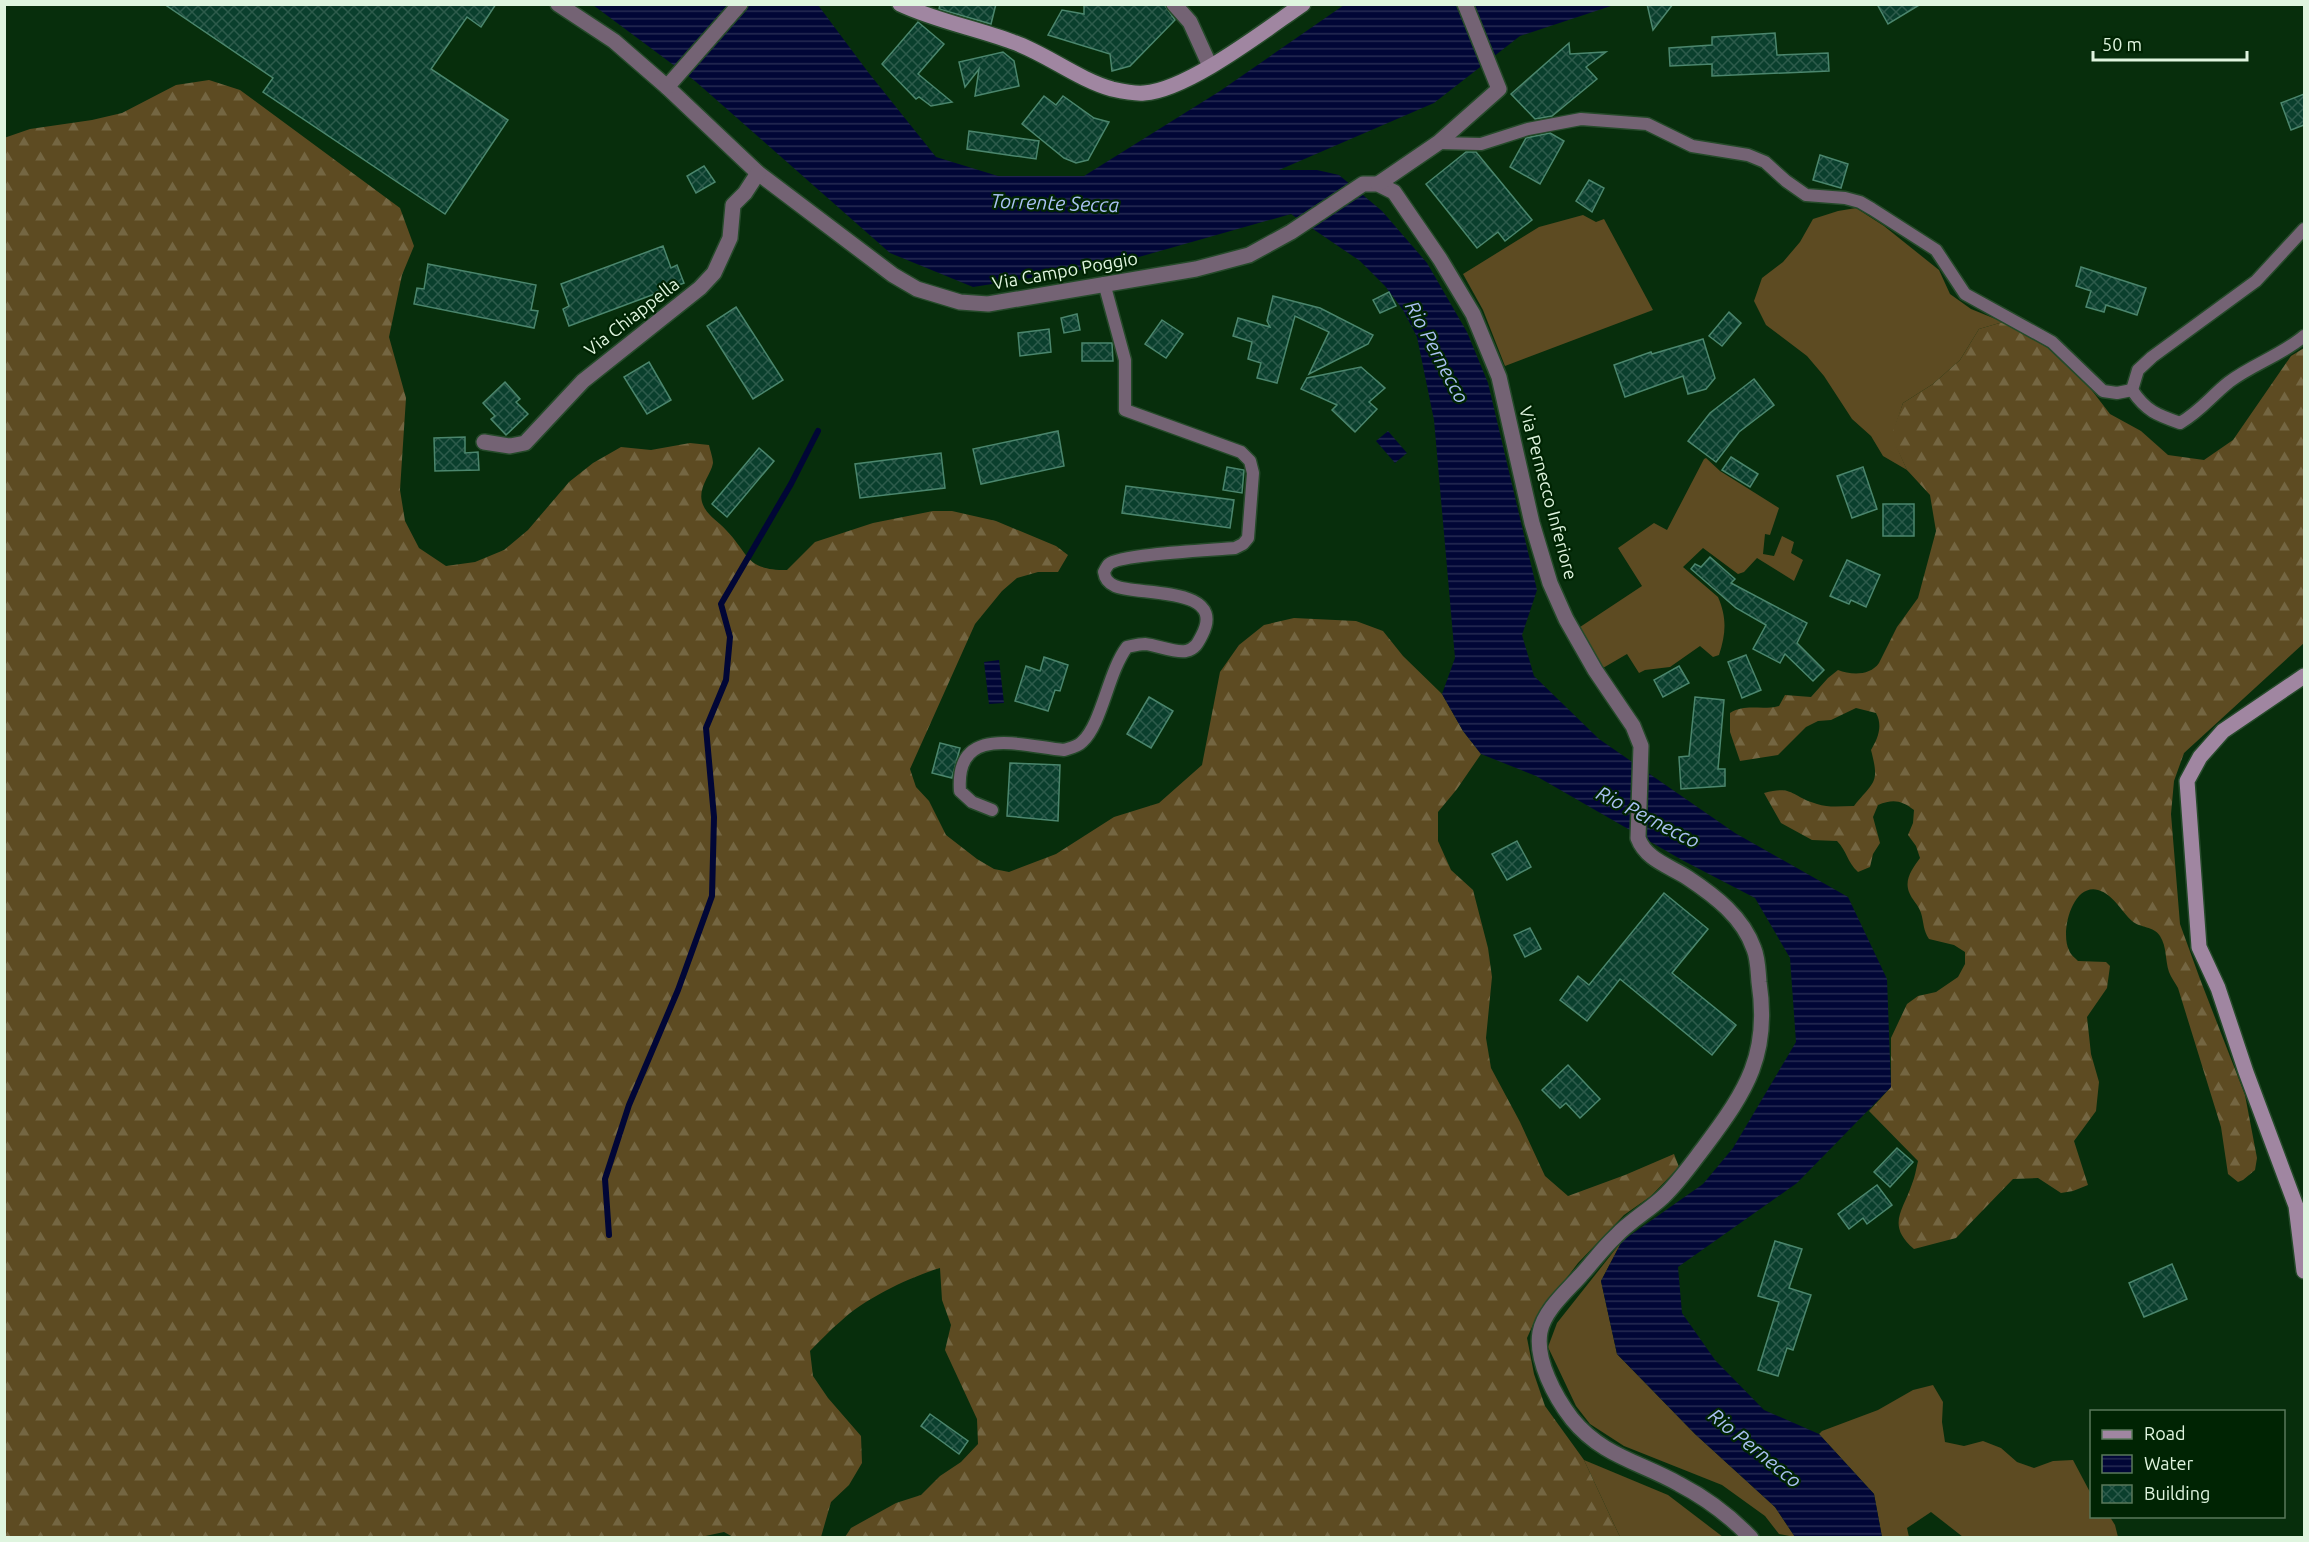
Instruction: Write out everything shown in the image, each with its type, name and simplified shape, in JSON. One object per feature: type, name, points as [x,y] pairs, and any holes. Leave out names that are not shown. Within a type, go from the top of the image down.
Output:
[{"type":"main road","points":[[900,4],[920,13],[1014,42],[1075,74],[1113,89],[1144,93],[1197,75],[1303,4]]},
{"type":"main road","points":[[2304,676],[2223,731],[2200,757],[2187,780],[2199,947],[2218,988],[2246,1072],[2296,1206],[2304,1271]]},
{"type":"street","name":"Via Campo Poggio","points":[[558,4],[671,82],[758,173],[893,275],[918,289],[960,302],[988,304],[1196,269],[1249,255],[1438,143],[1499,89],[1465,4]]},
{"type":"street","points":[[671,82],[740,4]]},
{"type":"street","points":[[1174,4],[1190,22],[1210,66]]},
{"type":"street","name":"Via Chiappella","points":[[484,442],[510,446],[525,442],[583,381],[700,288],[714,273],[730,238],[733,204],[745,193],[758,173]]},
{"type":"street","name":"Via Pernecco Inferiore","points":[[1370,184],[1394,192],[1440,259],[1473,314],[1499,377],[1532,523],[1550,583],[1566,619],[1595,670],[1633,726],[1641,747],[1638,838],[1641,847],[1649,855],[1688,877],[1722,902],[1742,924],[1755,950],[1762,998],[1762,1030],[1752,1073],[1741,1095],[1688,1170],[1664,1196],[1616,1235],[1547,1315],[1540,1332],[1541,1356],[1552,1387],[1571,1418],[1594,1442],[1621,1458],[1679,1484],[1725,1515],[1751,1538]]},
{"type":"lane","points":[[1438,143],[1481,144],[1528,129],[1581,119],[1647,124],[1692,146],[1748,155],[1765,162],[1806,195],[1845,198],[1860,202],[1872,209],[1936,250],[1965,294],[2052,342],[2103,391],[2117,393],[2132,390]]},
{"type":"lane","points":[[2132,390],[2138,370],[2152,357],[2256,281],[2304,229]]},
{"type":"lane","points":[[2284,252],[2304,240]]},
{"type":"lane","points":[[992,810],[972,802],[960,791],[959,777],[965,760],[978,746],[990,742],[1064,750],[1073,747],[1082,742],[1093,726],[1117,660],[1126,647],[1143,644],[1185,651],[1197,646],[1205,629],[1205,613],[1197,603],[1186,597],[1115,586],[1106,579],[1104,572],[1110,564],[1177,552],[1235,548],[1248,538],[1253,473],[1250,461],[1241,452],[1125,410],[1125,360],[1104,283]]},
{"type":"lane","points":[[2132,390],[2142,405],[2156,414],[2180,423],[2197,413],[2229,382],[2262,361],[2294,345],[2304,336]]},
{"type":"green space","points":[[209,80],[240,90],[400,208],[414,246],[402,275],[389,337],[406,398],[400,490],[405,521],[419,548],[446,566],[475,562],[504,550],[528,530],[569,482],[593,463],[621,447],[651,450],[690,443],[709,445],[713,459],[712,468],[702,491],[704,507],[750,559],[763,567],[787,570],[815,542],[873,523],[933,511],[952,511],[996,521],[1056,546],[1068,555],[1058,572],[1038,572],[1017,578],[1002,591],[975,624],[910,769],[916,787],[929,801],[946,835],[994,869],[1009,872],[1056,854],[1114,817],[1159,803],[1202,765],[1220,672],[1239,645],[1264,625],[1294,618],[1356,621],[1383,631],[1403,656],[1442,694],[1463,731],[1481,754],[1438,812],[1438,841],[1451,870],[1473,890],[1488,948],[1492,977],[1486,1038],[1491,1068],[1545,1176],[1568,1196],[1674,1154],[1679,1167],[1651,1196],[1624,1215],[1578,1263],[1536,1318],[1527,1338],[1534,1374],[1545,1406],[1584,1460],[1620,1537],[845,1537],[851,1528],[896,1503],[921,1495],[940,1476],[961,1462],[978,1444],[977,1419],[945,1350],[951,1325],[942,1300],[940,1268],[902,1283],[862,1305],[837,1324],[810,1351],[813,1376],[828,1398],[861,1436],[862,1463],[849,1485],[831,1502],[821,1537],[733,1537],[724,1532],[696,1538],[5,1537],[4,138],[30,129],[122,113],[176,85]]},
{"type":"green space","points":[[1856,208],[1884,226],[1939,270],[1950,294],[1971,309],[2003,322],[1979,329],[1960,360],[1933,384],[1903,403],[1892,436],[1907,470],[1883,456],[1871,436],[1852,419],[1824,376],[1807,356],[1766,325],[1754,301],[1762,278],[1783,262],[1800,242],[1813,219]]},
{"type":"green space","points":[[1583,215],[1596,222],[1604,219],[1653,310],[1505,366],[1483,310],[1463,274],[1539,227]]},
{"type":"green space","points":[[2003,322],[2048,348],[2090,388],[2110,414],[2141,431],[2168,455],[2204,460],[2233,440],[2291,356],[2304,348],[2304,643],[2184,753],[2174,781],[2171,814],[2180,924],[2245,1095],[2257,1158],[2255,1170],[2243,1180],[2238,1182],[2228,1174],[2221,1127],[2178,988],[2169,972],[2160,936],[2154,930],[2132,921],[2108,895],[2098,890],[2089,890],[2075,901],[2070,911],[2066,932],[2070,951],[2078,961],[2106,962],[2110,966],[2107,988],[2087,1017],[2091,1054],[2099,1082],[2096,1111],[2074,1141],[2088,1185],[2061,1193],[2038,1178],[2013,1179],[1956,1238],[1914,1249],[1901,1233],[1899,1218],[1918,1161],[1869,1111],[1891,1087],[1891,1038],[1907,1004],[1918,996],[1936,992],[1958,977],[1965,964],[1965,952],[1954,945],[1929,939],[1920,910],[1909,892],[1908,878],[1920,858],[1916,846],[1908,835],[1913,823],[1914,810],[1897,802],[1878,805],[1873,817],[1880,843],[1873,854],[1870,867],[1858,872],[1837,841],[1812,840],[1781,823],[1764,793],[1781,790],[1822,805],[1854,806],[1871,786],[1875,776],[1871,750],[1879,732],[1876,713],[1856,708],[1831,720],[1818,721],[1806,727],[1778,755],[1740,761],[1730,732],[1730,713],[1742,708],[1779,706],[1785,695],[1811,697],[1838,670],[1849,673],[1866,672],[1879,663],[1897,627],[1918,598],[1936,531],[1930,495],[1907,470],[1891,436],[1903,403],[1933,384],[1960,360],[1979,329]]},
{"type":"green space","points":[[1706,458],[1720,471],[1779,508],[1770,535],[1765,534],[1763,554],[1774,556],[1782,536],[1794,542],[1791,553],[1803,560],[1794,581],[1757,558],[1744,572],[1738,574],[1703,548],[1683,567],[1718,597],[1723,612],[1724,626],[1719,655],[1713,657],[1700,646],[1670,667],[1645,670],[1639,673],[1627,654],[1603,668],[1580,627],[1642,586],[1618,548],[1654,523],[1667,530]]},
{"type":"green space","points":[[1622,1241],[1601,1281],[1617,1354],[1695,1434],[1775,1507],[1795,1537],[1779,1534],[1765,1516],[1722,1485],[1624,1446],[1590,1424],[1576,1406],[1548,1347],[1557,1323]]},
{"type":"green space","points":[[1933,1385],[1943,1402],[1942,1422],[1945,1442],[1964,1446],[1983,1441],[2001,1448],[2017,1462],[2034,1468],[2053,1461],[2073,1460],[2090,1492],[2090,1518],[2111,1518],[2118,1537],[1963,1537],[1931,1512],[1907,1528],[1909,1537],[1882,1537],[1874,1494],[1819,1434],[1878,1410],[1913,1390]]},
{"type":"green space","points":[[1584,1460],[1668,1495],[1723,1537],[1620,1537]]},
{"type":"water","points":[[593,5],[818,5],[936,157],[998,176],[1084,176],[1220,91],[1344,5],[1614,5],[1520,36],[1434,103],[1279,170],[1317,170],[1339,175],[1382,211],[1427,263],[1467,332],[1488,383],[1537,590],[1522,635],[1534,676],[1599,739],[1735,833],[1848,897],[1887,979],[1891,1087],[1797,1183],[1678,1267],[1682,1313],[1715,1360],[1764,1410],[1819,1434],[1874,1494],[1882,1537],[1795,1537],[1775,1507],[1695,1434],[1617,1354],[1601,1281],[1622,1241],[1703,1184],[1733,1148],[1796,1042],[1790,958],[1755,898],[1682,860],[1536,776],[1481,754],[1463,731],[1442,694],[1455,658],[1434,420],[1417,337],[1403,310],[1385,286],[1360,261],[1291,214],[1107,266],[973,287],[890,253],[695,81]]},
{"type":"water","points":[[1388,431],[1407,453],[1395,463],[1376,441]]},
{"type":"water","points":[[999,660],[1004,703],[989,704],[984,662]]},
{"type":"building","points":[[164,4],[496,4],[481,27],[467,17],[431,69],[508,120],[445,214],[263,92],[273,78]]},
{"type":"building","points":[[940,4],[996,4],[991,24],[939,9]]},
{"type":"building","points":[[1084,4],[1164,4],[1175,20],[1130,66],[1112,71],[1110,54],[1048,35],[1062,10],[1084,14]]},
{"type":"building","points":[[1647,4],[1673,4],[1653,30]]},
{"type":"building","points":[[1877,4],[1921,4],[1888,24]]},
{"type":"building","points":[[918,22],[944,44],[918,74],[952,102],[931,106],[919,97],[916,99],[882,64]]},
{"type":"building","points":[[1775,33],[1777,55],[1828,53],[1829,71],[1712,76],[1712,64],[1670,66],[1669,48],[1712,45],[1712,37]]},
{"type":"building","points":[[1569,43],[1570,54],[1606,52],[1586,67],[1597,79],[1552,116],[1535,119],[1511,94]]},
{"type":"building","points":[[1003,52],[1014,61],[1019,86],[975,96],[979,69],[965,87],[959,62]]},
{"type":"building","points":[[2304,94],[2304,125],[2291,130],[2281,103]]},
{"type":"building","points":[[1044,96],[1056,105],[1063,96],[1094,118],[1109,122],[1088,160],[1076,163],[1064,158],[1022,124]]},
{"type":"building","points":[[969,131],[1039,141],[1036,159],[967,149]]},
{"type":"building","points":[[1550,133],[1564,141],[1540,184],[1510,167],[1526,138]]},
{"type":"building","points":[[1466,152],[1476,152],[1532,220],[1505,241],[1498,232],[1477,248],[1426,184]]},
{"type":"building","points":[[1820,155],[1848,164],[1841,188],[1813,180]]},
{"type":"building","points":[[704,166],[715,182],[696,193],[687,176]]},
{"type":"building","points":[[1589,180],[1604,188],[1592,212],[1576,201]]},
{"type":"building","points":[[663,246],[671,268],[677,265],[684,283],[569,326],[563,309],[569,306],[561,284]]},
{"type":"building","points":[[428,264],[536,285],[531,310],[538,311],[534,328],[414,304],[417,288],[424,289]]},
{"type":"building","points":[[2081,267],[2146,288],[2137,315],[2106,305],[2104,312],[2086,307],[2091,291],[2076,286]]},
{"type":"building","points":[[1389,292],[1396,306],[1380,313],[1373,300]]},
{"type":"building","points":[[1273,296],[1320,308],[1373,335],[1368,344],[1309,374],[1329,332],[1295,316],[1277,383],[1257,378],[1261,363],[1248,359],[1252,342],[1233,336],[1238,318],[1270,327],[1267,321]]},
{"type":"building","points":[[736,307],[783,380],[753,399],[707,326]]},
{"type":"building","points":[[1729,312],[1741,323],[1722,346],[1709,336]]},
{"type":"building","points":[[1077,314],[1080,330],[1064,333],[1061,318]]},
{"type":"building","points":[[1162,320],[1183,334],[1166,358],[1145,344]]},
{"type":"building","points":[[1049,329],[1051,352],[1020,356],[1018,333]]},
{"type":"building","points":[[1703,339],[1715,378],[1706,389],[1688,394],[1683,376],[1625,397],[1614,365],[1651,352],[1652,354]]},
{"type":"building","points":[[1082,343],[1112,343],[1113,361],[1082,361]]},
{"type":"building","points":[[649,362],[671,400],[647,414],[624,377]]},
{"type":"building","points":[[1361,367],[1385,388],[1369,402],[1377,409],[1355,432],[1332,410],[1337,405],[1301,389],[1307,378]]},
{"type":"building","points":[[1754,379],[1774,405],[1739,432],[1716,462],[1688,441],[1710,413]]},
{"type":"building","points":[[505,382],[520,399],[516,402],[528,414],[506,435],[491,419],[495,416],[483,403]]},
{"type":"building","points":[[1058,431],[1064,466],[981,484],[973,449]]},
{"type":"building","points":[[465,437],[465,453],[478,452],[479,470],[435,471],[434,438]]},
{"type":"building","points":[[759,448],[774,461],[727,517],[712,504]]},
{"type":"building","points":[[941,453],[945,488],[860,498],[855,464]]},
{"type":"building","points":[[1731,457],[1758,474],[1750,487],[1722,470]]},
{"type":"building","points":[[1227,467],[1244,470],[1242,493],[1223,490]]},
{"type":"building","points":[[1863,467],[1877,509],[1852,518],[1837,476]]},
{"type":"building","points":[[1126,486],[1234,500],[1230,528],[1122,513]]},
{"type":"building","points":[[1883,504],[1914,504],[1914,536],[1883,536]]},
{"type":"building","points":[[1710,557],[1735,579],[1731,583],[1807,623],[1797,643],[1824,670],[1813,681],[1785,654],[1780,663],[1753,649],[1766,625],[1736,608],[1691,569],[1695,564],[1701,567]]},
{"type":"building","points":[[1847,560],[1880,575],[1866,607],[1851,600],[1849,604],[1830,596]]},
{"type":"building","points":[[1746,655],[1761,690],[1742,698],[1728,662]]},
{"type":"building","points":[[1044,657],[1068,665],[1060,691],[1055,690],[1048,711],[1015,701],[1026,666],[1040,671]]},
{"type":"building","points":[[1679,666],[1689,683],[1663,697],[1654,680]]},
{"type":"building","points":[[1149,697],[1173,711],[1151,748],[1127,734]]},
{"type":"building","points":[[1695,697],[1724,700],[1718,769],[1725,769],[1725,786],[1681,789],[1679,757],[1689,756]]},
{"type":"building","points":[[940,743],[960,748],[952,778],[932,773]]},
{"type":"building","points":[[1010,763],[1060,765],[1058,821],[1007,816]]},
{"type":"building","points":[[1517,841],[1531,867],[1507,880],[1492,854]]},
{"type":"building","points":[[1664,893],[1708,929],[1672,973],[1736,1025],[1712,1055],[1620,979],[1587,1021],[1560,1000],[1578,976],[1589,985]]},
{"type":"building","points":[[1530,928],[1541,949],[1525,957],[1514,935]]},
{"type":"building","points":[[1568,1065],[1600,1099],[1580,1118],[1566,1103],[1560,1108],[1542,1090]]},
{"type":"building","points":[[1897,1148],[1913,1162],[1890,1187],[1874,1172]]},
{"type":"building","points":[[1877,1185],[1892,1205],[1867,1224],[1863,1218],[1849,1229],[1838,1214]]},
{"type":"building","points":[[1775,1241],[1802,1249],[1789,1288],[1811,1295],[1793,1350],[1787,1348],[1778,1376],[1758,1370],[1779,1302],[1758,1296]]},
{"type":"building","points":[[2172,1264],[2187,1299],[2144,1317],[2129,1283]]},
{"type":"building","points":[[930,1414],[968,1441],[959,1454],[921,1426]]},
{"type":"waterway","points":[[609,1235],[605,1179],[629,1105],[678,990],[712,896],[714,817],[706,728],[726,680],[730,637],[721,604],[791,484],[818,431]]},
{"type":"water label","name":"Torrente Secca","points":[[1055,203]]},
{"type":"water label","name":"Rio Pernecco","points":[[1437,352]]},
{"type":"water label","name":"Rio Pernecco","points":[[1648,817]]},
{"type":"water label","name":"Rio Pernecco","points":[[1755,1448]]}]
